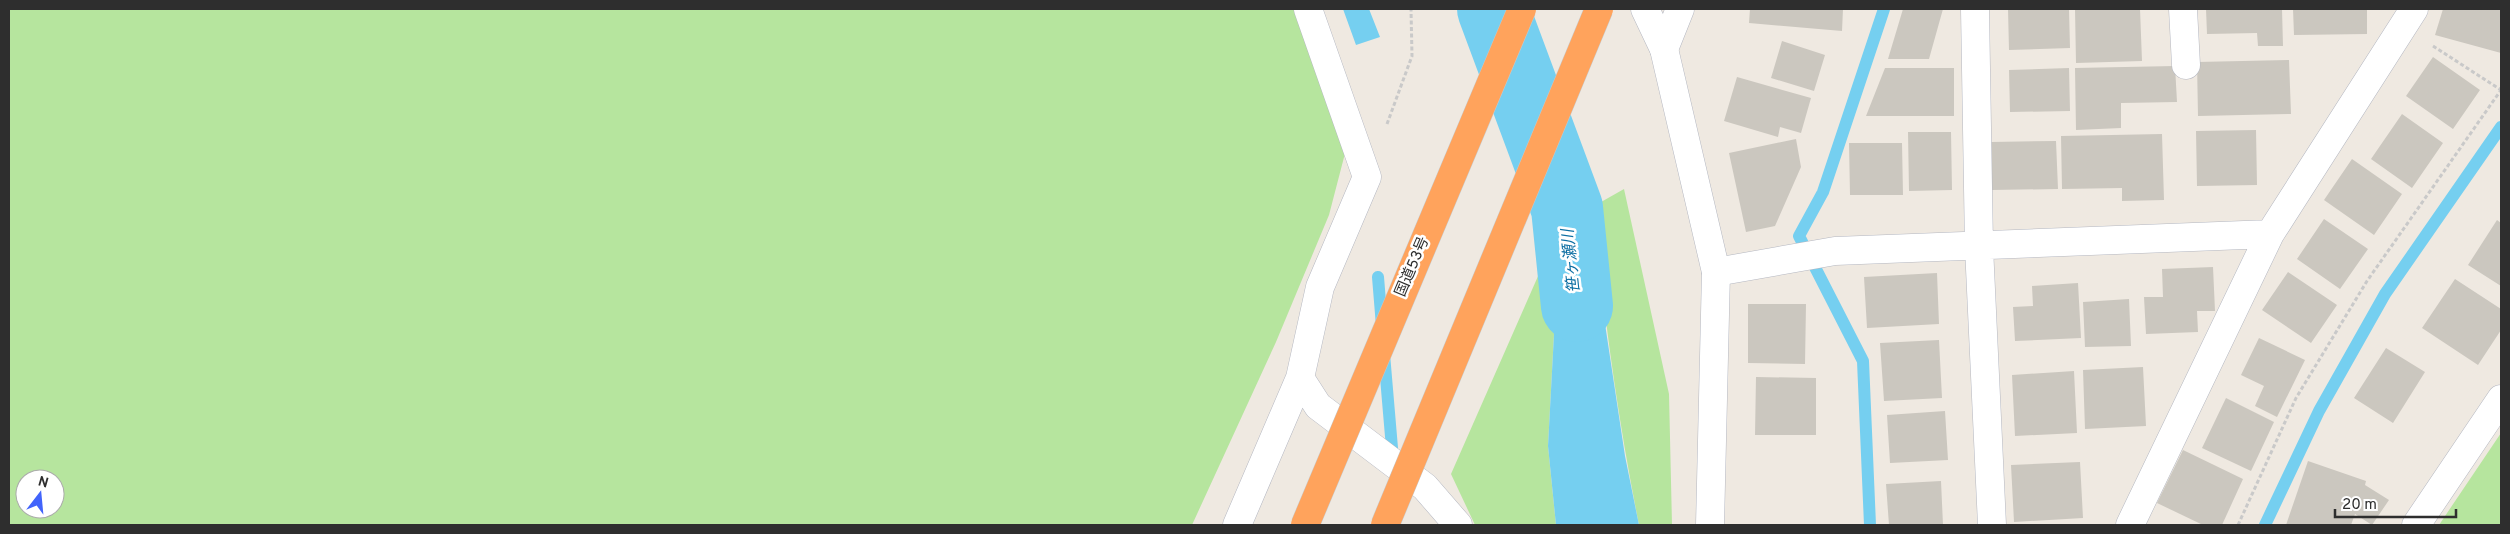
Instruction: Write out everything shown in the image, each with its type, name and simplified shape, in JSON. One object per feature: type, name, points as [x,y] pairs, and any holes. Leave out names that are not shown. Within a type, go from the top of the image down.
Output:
[{"type":"highway","name":"国道53号","points":[[1305,525],[1522,9]]},
{"type":"highway","points":[[1385,525],[1599,9]]},
{"type":"street","points":[[1237,525],[1300,378],[1320,287],[1367,177],[1308,9]]},
{"type":"street","points":[[1645,9],[1664,48],[1716,272],[1710,525]]},
{"type":"street","points":[[1664,48],[1680,9]]},
{"type":"street","points":[[1975,9],[1979,247],[1992,525]]},
{"type":"street","points":[[2183,9],[2186,64]]},
{"type":"street","points":[[2130,525],[2270,234],[2408,18]]},
{"type":"street","points":[[1716,272],[1835,252],[1911,247],[1979,247],[2270,234]]},
{"type":"street","points":[[1300,378],[1318,406],[1425,487],[1458,525]]},
{"type":"street","points":[[2416,525],[2501,400]]},
{"type":"path","points":[[1367,177],[1412,56],[1411,9]]},
{"type":"path","points":[[2238,525],[2301,390],[2367,281],[2501,90],[2408,18]]},
{"type":"green space","points":[[9,9],[1295,9],[1349,138],[1329,215],[1276,342],[1192,525],[9,525]]},
{"type":"green space","points":[[1624,189],[1669,394],[1672,525],[1639,525],[1612,366],[1594,206]]},
{"type":"green space","points":[[1546,258],[1554,334],[1548,446],[1556,525],[1475,525],[1451,474]]},
{"type":"green space","points":[[2501,433],[2501,525],[2439,525]]},
{"type":"water","points":[[1343,9],[1369,9],[1380,37],[1356,45]]},
{"type":"water","points":[[1583,164],[1594,206],[1602,304],[1625,456],[1639,525],[1556,525],[1548,446],[1554,334],[1546,258]]},
{"type":"building","points":[[1750,9],[1843,9],[1842,31],[1749,23]]},
{"type":"building","points":[[1903,9],[1943,9],[1929,59],[1888,59]]},
{"type":"building","points":[[2008,9],[2069,9],[2070,48],[2009,50]]},
{"type":"building","points":[[2075,9],[2140,9],[2142,61],[2076,63]]},
{"type":"building","points":[[2206,9],[2282,9],[2283,46],[2258,46],[2257,33],[2207,34]]},
{"type":"building","points":[[2293,9],[2367,9],[2367,34],[2294,35]]},
{"type":"building","points":[[2443,9],[2501,9],[2501,53],[2435,35]]},
{"type":"building","points":[[1782,41],[1825,55],[1814,91],[1771,78]]},
{"type":"building","points":[[2433,57],[2480,90],[2453,129],[2406,96]]},
{"type":"building","points":[[2289,60],[2291,114],[2198,116],[2197,62]]},
{"type":"building","points":[[2175,66],[2177,102],[2121,103],[2121,128],[2076,130],[2075,68]]},
{"type":"building","points":[[1885,68],[1954,68],[1954,116],[1866,116]]},
{"type":"building","points":[[2069,68],[2070,111],[2010,112],[2009,70]]},
{"type":"building","points":[[1737,77],[1811,98],[1801,133],[1780,127],[1778,137],[1724,121]]},
{"type":"building","points":[[2402,114],[2443,143],[2412,188],[2371,159]]},
{"type":"building","points":[[2256,130],[2257,185],[2197,186],[2196,131]]},
{"type":"building","points":[[1908,132],[1951,132],[1952,190],[1909,191]]},
{"type":"building","points":[[2162,134],[2164,200],[2122,201],[2122,188],[2062,189],[2061,136]]},
{"type":"building","points":[[1796,139],[1801,167],[1775,226],[1746,232],[1729,153]]},
{"type":"building","points":[[2056,141],[2058,189],[1992,190],[1991,142]]},
{"type":"building","points":[[1849,143],[1902,143],[1903,195],[1850,195]]},
{"type":"building","points":[[2352,159],[2402,194],[2374,235],[2324,200]]},
{"type":"building","points":[[2324,219],[2368,249],[2340,289],[2297,259]]},
{"type":"building","points":[[2497,220],[2501,223],[2501,286],[2468,265]]},
{"type":"building","points":[[2213,267],[2215,311],[2197,311],[2198,332],[2146,334],[2144,297],[2163,297],[2162,269]]},
{"type":"building","points":[[2288,272],[2337,305],[2311,343],[2262,310]]},
{"type":"building","points":[[1937,273],[1939,324],[1867,328],[1864,277]]},
{"type":"building","points":[[2455,279],[2501,309],[2501,330],[2478,365],[2422,328]]},
{"type":"building","points":[[2078,283],[2081,338],[2015,341],[2013,307],[2033,306],[2032,286]]},
{"type":"building","points":[[2129,299],[2131,346],[2085,347],[2083,302]]},
{"type":"building","points":[[1748,304],[1806,304],[1805,364],[1748,363]]},
{"type":"building","points":[[2259,338],[2305,360],[2277,417],[2255,406],[2264,386],[2241,375]]},
{"type":"building","points":[[1939,340],[1942,398],[1884,401],[1880,343]]},
{"type":"building","points":[[2386,348],[2425,372],[2393,423],[2354,398]]},
{"type":"building","points":[[2143,367],[2146,426],[2085,429],[2083,370]]},
{"type":"building","points":[[2074,371],[2077,433],[2015,436],[2012,375]]},
{"type":"building","points":[[1756,377],[1816,378],[1816,435],[1755,435]]},
{"type":"building","points":[[2226,398],[2274,422],[2251,471],[2202,448]]},
{"type":"building","points":[[1945,411],[1948,460],[1890,463],[1887,415]]},
{"type":"building","points":[[2183,450],[2243,479],[2222,525],[2203,525],[2157,503]]},
{"type":"building","points":[[2308,461],[2366,481],[2365,485],[2389,500],[2372,525],[2355,514],[2351,525],[2286,525]]},
{"type":"building","points":[[2080,462],[2083,518],[2014,522],[2011,465]]},
{"type":"building","points":[[1941,481],[1943,525],[1889,525],[1886,484]]},
{"type":"waterway","name":"笹ヶ瀬川","points":[[1493,9],[1567,208],[1577,306]]},
{"type":"waterway","points":[[1870,525],[1863,361],[1799,236],[1823,192],[1884,9]]},
{"type":"waterway","points":[[2265,525],[2319,411],[2385,294],[2501,127]]},
{"type":"waterway","points":[[1378,277],[1382,326]]},
{"type":"waterway","points":[[1384,354],[1392,448]]}]
